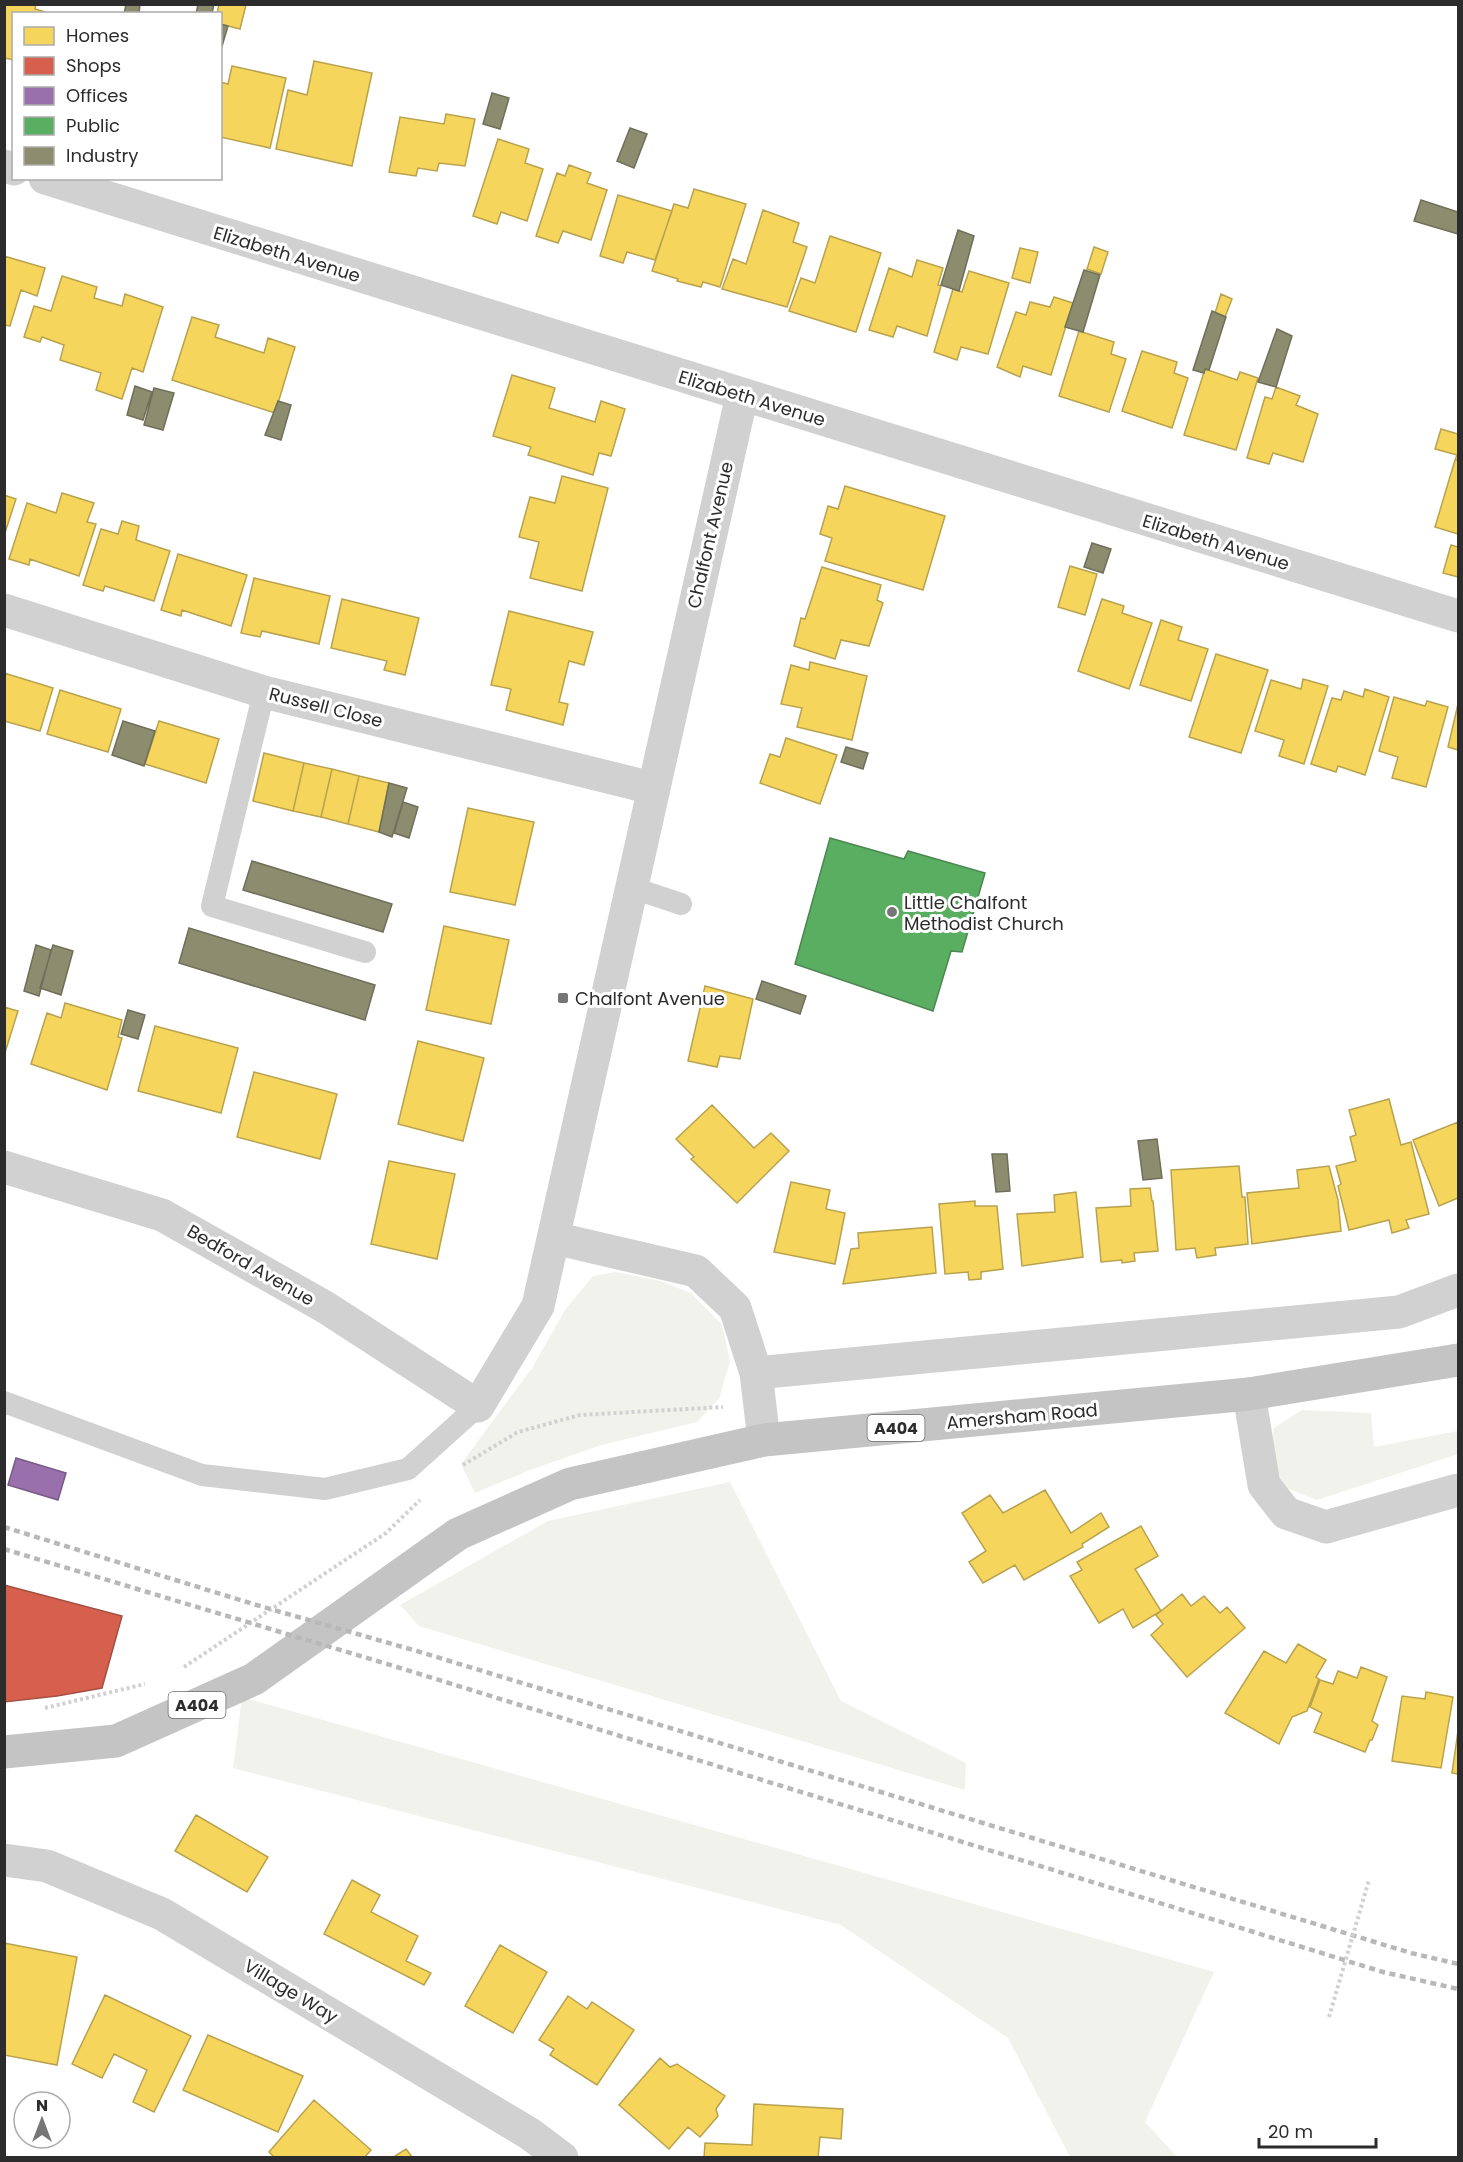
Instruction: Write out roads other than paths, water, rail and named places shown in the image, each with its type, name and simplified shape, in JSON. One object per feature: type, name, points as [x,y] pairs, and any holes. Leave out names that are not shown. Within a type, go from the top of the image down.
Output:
[{"type":"main road","name":"Amersham Road","points":[[4,1752],[116,1741],[254,1678],[458,1534],[570,1484],[764,1440],[1249,1395],[1458,1360]]},
{"type":"street","name":"Elizabeth Avenue","points":[[51,180],[1458,616]]},
{"type":"street","name":"Chalfont Avenue","points":[[478,1406],[538,1306],[652,788],[742,395]]},
{"type":"street","name":"Russell Close","points":[[4,610],[264,692],[652,788]]},
{"type":"street","name":"Bedford Avenue","points":[[4,1167],[162,1215],[325,1307],[478,1406]]},
{"type":"street","points":[[554,1238],[696,1271],[735,1308],[756,1373],[764,1440]]},
{"type":"street","points":[[756,1373],[1399,1312],[1458,1290]]},
{"type":"street","points":[[1249,1395],[1264,1485],[1286,1513],[1326,1527],[1455,1500]]},
{"type":"street","name":"Village Way","points":[[4,1860],[47,1866],[162,1914],[530,2134],[561,2157]]},
{"type":"lane","points":[[264,692],[212,906],[365,952]]},
{"type":"lane","points":[[630,887],[681,904]]},
{"type":"lane","points":[[4,1402],[202,1475],[326,1488],[408,1469],[478,1406]]},
{"type":"railway","points":[[4,1527],[1411,1953],[1458,1964]]},
{"type":"railway","points":[[4,1549],[397,1667],[1383,1972],[1458,1989]]},
{"type":"place","name":"Little Chalfont Methodist Church","points":[[892,912]]},
{"type":"place","name":"Chalfont Avenue","points":[[563,998]]}]
